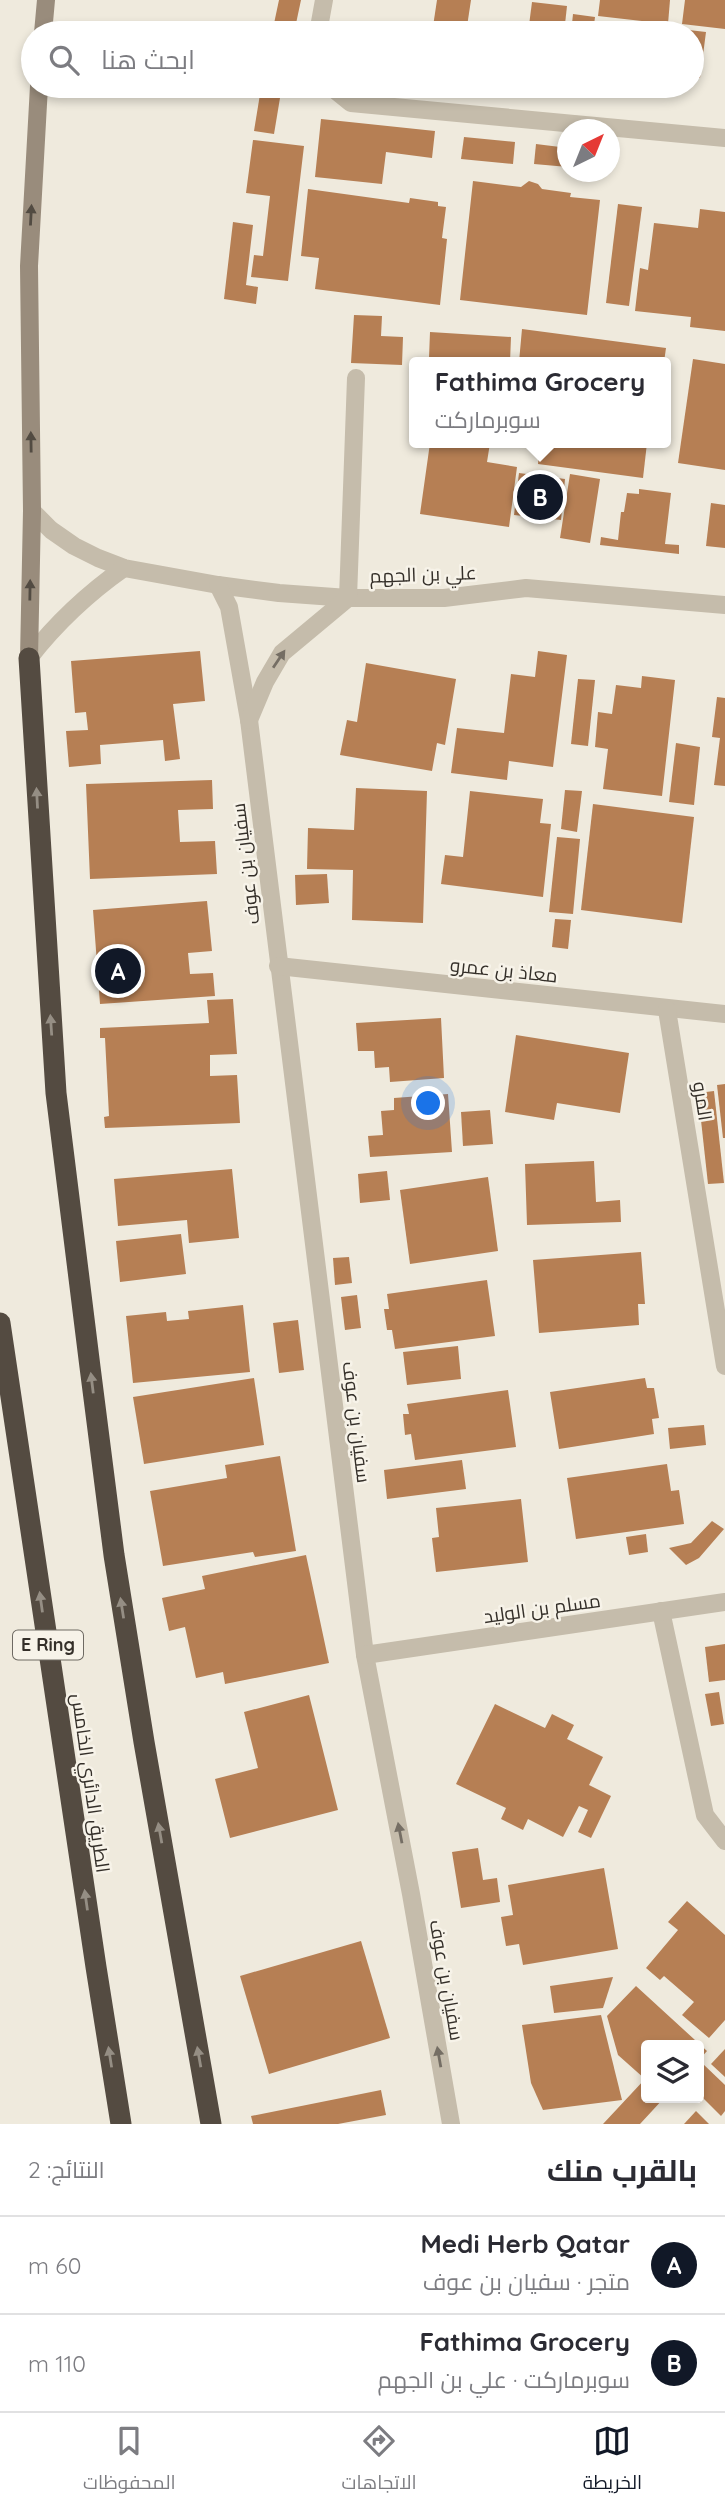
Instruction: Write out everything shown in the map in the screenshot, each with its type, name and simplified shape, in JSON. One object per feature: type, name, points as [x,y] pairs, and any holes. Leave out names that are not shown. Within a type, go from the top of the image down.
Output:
[{"type":"highway","points":[[29,658],[56,1093],[88,1354],[114,1556],[135,1689],[211,2124]]},
{"type":"highway","name":"الطريق الدائري الخامس","points":[[0,1323],[121,2124]]},
{"type":"street","points":[[44,21],[46,0]]},
{"type":"street","points":[[320,21],[324,0]]},
{"type":"street","points":[[29,658],[32,511],[29,266],[37,98]]},
{"type":"street","points":[[345,98],[351,103],[725,138]]},
{"type":"street","points":[[248,720],[282,653],[348,598],[356,378]]},
{"type":"street","name":"علي بن الجهم","points":[[32,511],[51,530],[74,546],[124,568],[218,585],[348,598],[444,598],[526,588],[725,605]]},
{"type":"street","points":[[29,658],[72,608],[124,568]]},
{"type":"street","name":"سفيان بن عوف","points":[[218,585],[229,607],[248,720],[365,1655],[411,1894],[451,2124]]},
{"type":"street","name":"معاذ بن عمرو","points":[[278,966],[667,1010],[725,1014]]},
{"type":"street","name":"المرو","points":[[667,1010],[724,1355]]},
{"type":"street","name":"مسلم بن الوليد","points":[[365,1655],[725,1602]]},
{"type":"street","points":[[661,1611],[705,1815],[725,1841]]},
{"type":"building","points":[[279,0],[301,0],[297,21],[275,21]]},
{"type":"building","points":[[437,0],[471,0],[468,21],[434,21]]},
{"type":"building","points":[[600,0],[670,0],[668,21],[598,16]]},
{"type":"building","points":[[685,0],[725,0],[725,29],[704,27],[704,21],[682,21]]},
{"type":"building","points":[[532,2],[567,6],[565,21],[530,21]]},
{"type":"building","points":[[573,14],[595,17],[594,21],[572,21]]},
{"type":"building","points":[[259,98],[280,98],[274,134],[254,131]]},
{"type":"building","points":[[321,119],[435,131],[432,158],[386,152],[382,184],[315,177]]},
{"type":"building","points":[[464,137],[515,142],[513,164],[461,159]]},
{"type":"building","points":[[253,140],[304,146],[288,281],[251,277],[254,255],[263,256],[270,196],[246,193]]},
{"type":"building","points":[[536,144],[557,147],[557,166],[534,164]]},
{"type":"building","points":[[473,181],[521,187],[529,181],[538,184],[542,189],[571,193],[570,197],[600,200],[587,315],[460,300]]},
{"type":"building","points":[[308,189],[409,203],[410,198],[438,202],[438,206],[446,207],[442,238],[447,239],[440,305],[315,289],[319,258],[301,256]]},
{"type":"building","points":[[618,204],[642,207],[629,306],[606,303]]},
{"type":"building","points":[[700,209],[725,212],[725,331],[690,327],[691,317],[635,311],[640,268],[648,270],[654,223],[698,228]]},
{"type":"building","points":[[233,222],[253,225],[246,285],[258,287],[256,304],[224,299]]},
{"type":"building","points":[[354,315],[382,316],[381,336],[403,337],[402,365],[351,363]]},
{"type":"building","points":[[522,329],[666,348],[665,357],[519,357]]},
{"type":"building","points":[[430,332],[511,337],[510,357],[429,357]]},
{"type":"building","points":[[693,359],[725,364],[725,470],[678,463]]},
{"type":"building","points":[[429,448],[489,448],[487,462],[517,467],[509,527],[420,514]]},
{"type":"building","points":[[540,448],[646,448],[643,478],[538,464]]},
{"type":"building","points":[[519,473],[565,479],[561,520],[514,515]]},
{"type":"building","points":[[570,474],[600,479],[590,543],[560,538]]},
{"type":"building","points":[[639,489],[671,493],[665,544],[679,545],[679,554],[600,545],[601,537],[618,540],[621,512],[624,512],[627,493],[639,494]]},
{"type":"building","points":[[711,503],[725,505],[725,548],[706,546]]},
{"type":"building","points":[[200,651],[205,701],[173,704],[180,759],[165,761],[163,740],[100,745],[101,764],[69,767],[66,731],[88,730],[86,712],[75,713],[71,661]]},
{"type":"building","points":[[538,651],[567,655],[553,767],[509,761],[507,780],[451,773],[457,728],[504,733],[511,674],[535,677]]},
{"type":"building","points":[[366,663],[456,679],[445,745],[437,743],[432,771],[340,755],[347,720],[357,722]]},
{"type":"building","points":[[642,676],[675,680],[662,796],[603,789],[608,749],[595,747],[598,712],[612,714],[616,685],[641,688]]},
{"type":"building","points":[[578,679],[595,680],[588,746],[571,744]]},
{"type":"building","points":[[717,697],[725,698],[725,786],[714,785],[720,738],[712,737]]},
{"type":"building","points":[[676,743],[700,747],[694,805],[669,802]]},
{"type":"building","points":[[212,780],[213,809],[178,810],[180,842],[215,841],[217,874],[90,879],[86,784]]},
{"type":"building","points":[[356,788],[427,791],[423,923],[352,920],[353,870],[307,869],[308,828],[354,830]]},
{"type":"building","points":[[565,790],[582,791],[577,832],[561,829]]},
{"type":"building","points":[[470,791],[543,799],[540,823],[551,824],[543,897],[441,884],[445,855],[463,857]]},
{"type":"building","points":[[593,804],[694,817],[682,923],[581,910]]},
{"type":"building","points":[[557,837],[580,839],[573,914],[549,912]]},
{"type":"building","points":[[327,874],[329,903],[296,905],[295,875]]},
{"type":"building","points":[[207,901],[212,951],[188,953],[190,974],[213,973],[215,996],[100,1004],[93,910]]},
{"type":"building","points":[[555,919],[571,920],[568,949],[552,947]]},
{"type":"building","points":[[233,999],[237,1054],[210,1055],[210,1076],[237,1075],[240,1123],[105,1128],[104,1117],[109,1116],[105,1038],[100,1038],[100,1028],[209,1023],[207,1000]]},
{"type":"building","points":[[441,1018],[444,1078],[390,1082],[389,1067],[375,1068],[374,1051],[358,1051],[356,1023]]},
{"type":"building","points":[[516,1035],[629,1053],[620,1113],[557,1103],[554,1120],[505,1112]]},
{"type":"building","points":[[725,1084],[725,1138],[723,1138],[717,1085]]},
{"type":"building","points":[[714,1091],[724,1183],[708,1184],[698,1093]]},
{"type":"building","points":[[448,1094],[452,1152],[370,1157],[368,1136],[383,1135],[381,1111],[394,1110],[394,1098]]},
{"type":"building","points":[[490,1110],[493,1144],[463,1146],[461,1112]]},
{"type":"building","points":[[594,1161],[596,1202],[620,1200],[621,1222],[527,1225],[525,1164]]},
{"type":"building","points":[[232,1169],[239,1238],[189,1243],[187,1220],[118,1226],[114,1179]]},
{"type":"building","points":[[387,1171],[390,1200],[360,1203],[358,1174]]},
{"type":"building","points":[[488,1177],[498,1251],[410,1264],[400,1190]]},
{"type":"building","points":[[181,1234],[186,1274],[120,1282],[116,1241]]},
{"type":"building","points":[[641,1252],[645,1304],[638,1304],[639,1325],[539,1333],[533,1260]]},
{"type":"building","points":[[349,1257],[352,1283],[335,1285],[333,1258]]},
{"type":"building","points":[[487,1280],[495,1336],[395,1349],[392,1330],[387,1330],[384,1309],[389,1309],[387,1294]]},
{"type":"building","points":[[357,1295],[361,1328],[345,1330],[341,1297]]},
{"type":"building","points":[[243,1305],[250,1372],[133,1383],[126,1316],[166,1312],[167,1321],[189,1319],[188,1311]]},
{"type":"building","points":[[298,1320],[304,1370],[279,1373],[273,1323]]},
{"type":"building","points":[[458,1346],[461,1379],[407,1385],[403,1352]]},
{"type":"building","points":[[254,1378],[264,1445],[144,1464],[133,1397]]},
{"type":"building","points":[[645,1378],[647,1388],[654,1388],[659,1418],[652,1419],[654,1434],[559,1449],[550,1392]]},
{"type":"building","points":[[508,1390],[516,1447],[415,1460],[411,1434],[405,1435],[403,1414],[409,1414],[407,1404]]},
{"type":"building","points":[[704,1425],[706,1445],[670,1449],[668,1428]]},
{"type":"building","points":[[280,1456],[296,1551],[255,1557],[253,1552],[163,1566],[150,1491],[227,1478],[225,1465]]},
{"type":"building","points":[[462,1460],[466,1489],[387,1499],[384,1470]]},
{"type":"building","points":[[667,1464],[671,1491],[679,1490],[684,1524],[576,1539],[567,1478]]},
{"type":"building","points":[[521,1499],[528,1562],[436,1572],[432,1538],[439,1537],[436,1508]]},
{"type":"building","points":[[712,1521],[724,1529],[699,1558],[686,1565],[669,1548],[691,1543]]},
{"type":"building","points":[[646,1534],[648,1552],[629,1555],[626,1537]]},
{"type":"building","points":[[306,1555],[329,1663],[225,1684],[223,1672],[196,1678],[185,1627],[169,1631],[162,1598],[205,1589],[202,1576]]},
{"type":"building","points":[[725,1644],[725,1680],[709,1682],[705,1647]]},
{"type":"building","points":[[719,1692],[724,1724],[711,1726],[705,1694]]},
{"type":"building","points":[[309,1695],[338,1810],[230,1838],[215,1779],[258,1768],[244,1712]]},
{"type":"building","points":[[495,1704],[545,1728],[552,1714],[574,1725],[567,1739],[603,1757],[589,1785],[611,1796],[591,1838],[578,1832],[588,1810],[579,1806],[563,1837],[528,1819],[523,1830],[501,1819],[506,1808],[456,1784]]},
{"type":"building","points":[[478,1848],[483,1880],[497,1878],[500,1902],[461,1908],[452,1852]]},
{"type":"building","points":[[604,1868],[618,1949],[523,1965],[519,1944],[506,1946],[501,1917],[513,1915],[508,1885]]},
{"type":"building","points":[[687,1901],[725,1935],[725,2020],[709,2038],[682,2015],[694,2002],[664,1976],[660,1980],[646,1968],[678,1930],[668,1922]]},
{"type":"building","points":[[361,1941],[390,2038],[269,2074],[240,1976]]},
{"type":"building","points":[[613,1977],[603,2008],[554,2013],[550,1986]]},
{"type":"building","points":[[636,1986],[695,2040],[641,2040],[641,2075],[618,2055],[607,2016]]},
{"type":"building","points":[[601,2015],[622,2100],[543,2110],[531,2083],[522,2025]]},
{"type":"building","points":[[725,2049],[725,2077],[711,2064]]},
{"type":"building","points":[[704,2065],[725,2085],[725,2111],[721,2116],[704,2099]]},
{"type":"building","points":[[641,2083],[641,2103],[659,2103],[640,2124],[603,2124]]},
{"type":"building","points":[[381,2090],[386,2115],[338,2124],[253,2124],[251,2116]]},
{"type":"building","points":[[696,2111],[709,2124],[684,2124]]},
{"type":"place","name":"Fathima Grocery","points":[[540,497]]},
{"type":"place","name":"Medi Herb Qatar","points":[[118,971]]}]
